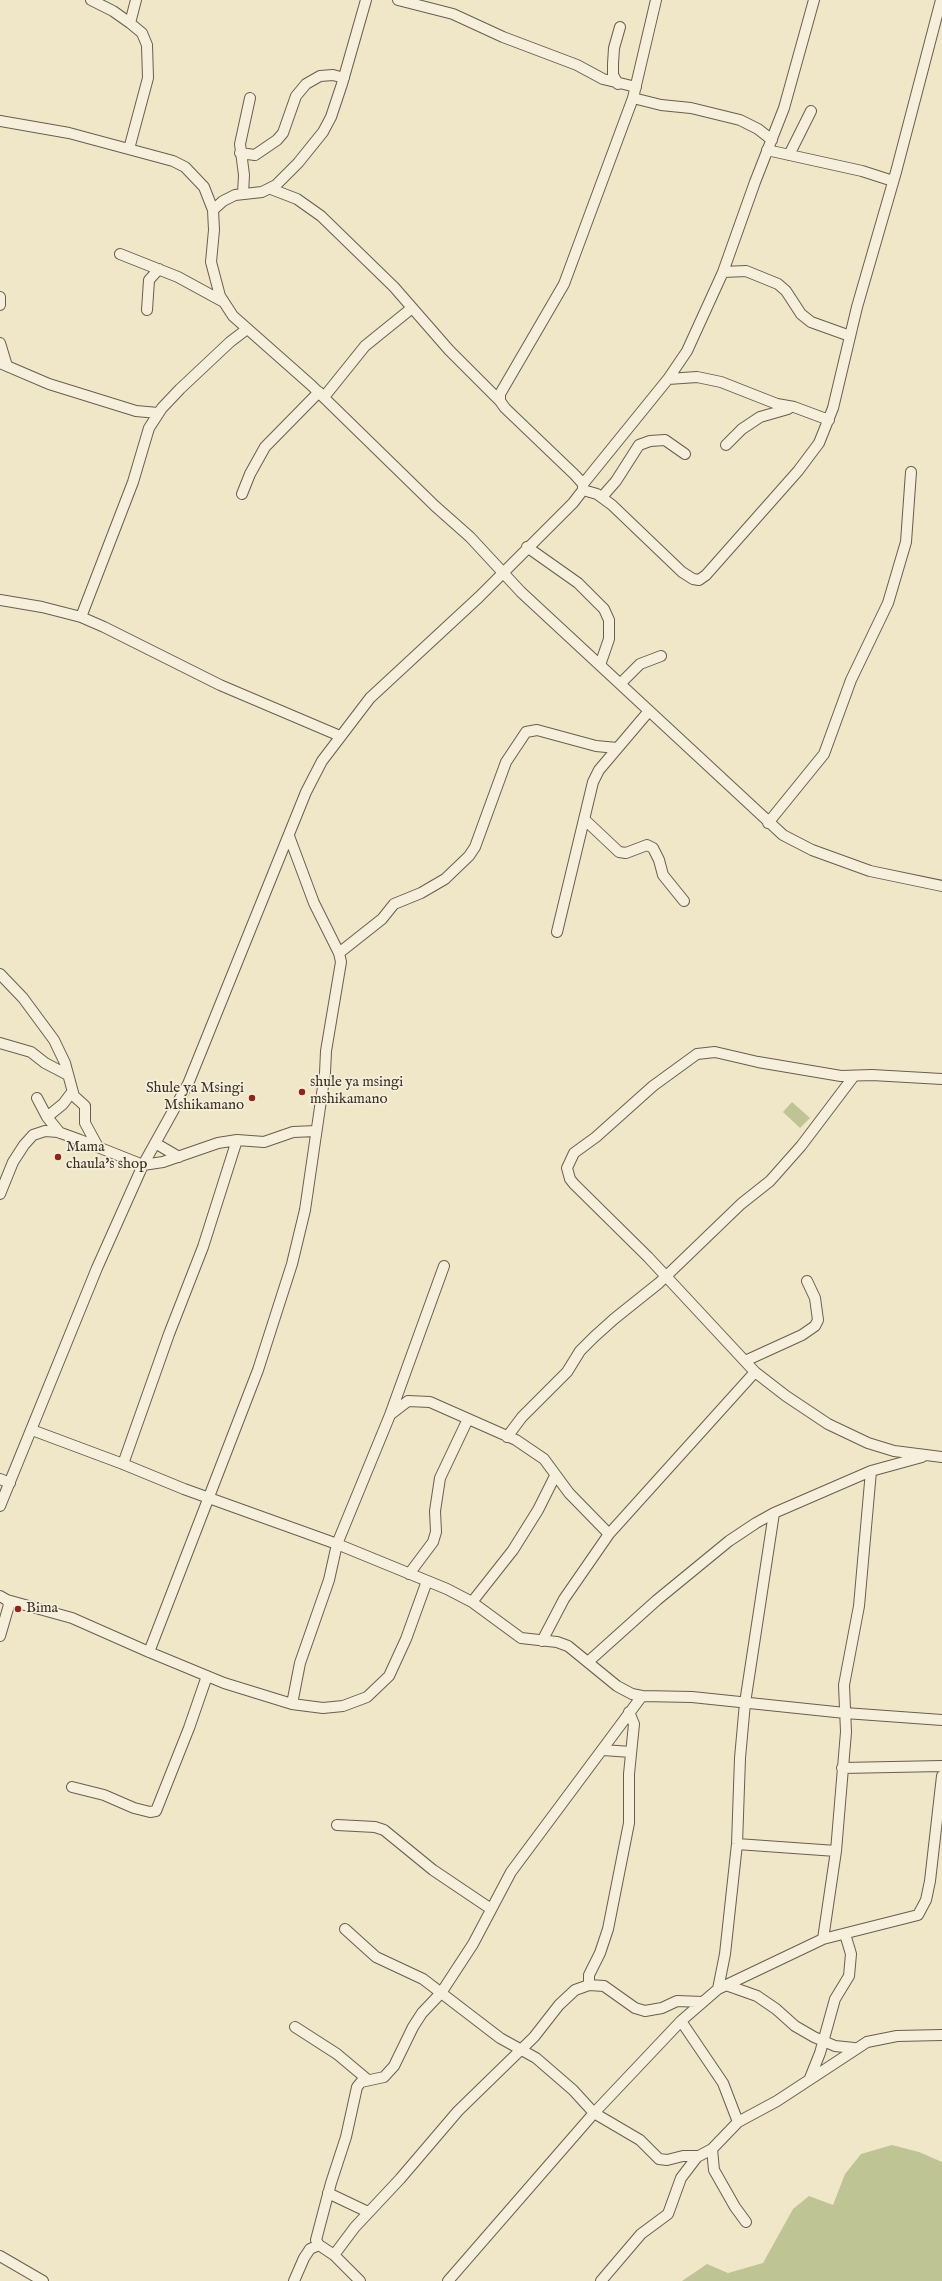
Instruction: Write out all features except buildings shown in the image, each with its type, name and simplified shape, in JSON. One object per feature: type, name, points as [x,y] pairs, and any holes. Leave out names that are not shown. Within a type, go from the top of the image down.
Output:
[{"type":"street","points":[[91,0],[113,11],[130,23],[142,33],[147,45],[148,78],[129,149]]},
{"type":"street","points":[[130,23],[136,0]]},
{"type":"street","points":[[213,210],[223,201],[243,194],[262,192],[271,189],[298,163],[323,132],[332,117],[366,0]]},
{"type":"street","points":[[398,0],[453,14],[618,84],[636,87]]},
{"type":"street","points":[[500,401],[505,384],[564,284],[633,98],[656,0]]},
{"type":"street","points":[[0,1506],[5,1481],[32,1430],[80,1308],[143,1165],[188,1084],[201,1047],[219,1010],[306,792],[322,761],[370,698],[574,503],[583,487],[668,379],[688,351],[724,272],[767,150],[784,108],[814,0]]},
{"type":"street","points":[[271,189],[297,199],[321,216],[394,287],[449,350],[583,487],[602,497],[626,516],[682,572],[693,579],[699,580],[706,575],[798,471],[819,444],[829,420],[850,336],[941,0]]},
{"type":"street","points":[[618,84],[613,75],[613,64],[614,48],[620,28]]},
{"type":"street","points":[[240,153],[255,155],[277,140],[283,133],[296,96],[306,84],[320,76],[333,75],[344,78]]},
{"type":"street","points":[[243,194],[244,175],[240,153],[241,130],[250,98]]},
{"type":"street","points":[[633,98],[661,105],[692,108],[740,120],[758,129],[772,140]]},
{"type":"street","points":[[789,155],[811,111]]},
{"type":"street","points":[[0,121],[69,133],[173,161],[185,167],[204,187],[213,210],[214,230],[211,262],[222,300],[233,316],[321,394],[435,506],[470,537],[502,573],[768,823],[795,842],[841,861],[870,871],[942,886]]},
{"type":"street","points":[[767,150],[862,171],[893,181]]},
{"type":"street","points":[[120,254],[159,269],[222,300]]},
{"type":"street","points":[[147,310],[149,280],[159,269]]},
{"type":"street","points":[[724,272],[746,271],[778,284],[786,291],[801,314],[811,322],[850,336]]},
{"type":"street","points":[[0,297],[0,305]]},
{"type":"street","points":[[242,494],[250,474],[265,447],[321,394],[365,346],[412,308]]},
{"type":"street","points":[[81,617],[133,482],[149,428],[158,414],[180,389],[230,342],[247,329]]},
{"type":"street","points":[[0,343],[3,364],[49,384],[136,411],[158,414]]},
{"type":"street","points":[[668,379],[697,377],[714,381],[777,404],[829,420]]},
{"type":"street","points":[[726,444],[742,429],[760,417],[794,408]]},
{"type":"street","points":[[602,497],[616,481],[639,445],[650,441],[665,440],[685,454]]},
{"type":"street","points":[[768,823],[824,754],[830,742],[851,680],[888,603],[906,542],[911,472]]},
{"type":"street","points":[[527,547],[578,584],[604,609],[609,620],[609,639],[600,665]]},
{"type":"street","points":[[0,600],[42,607],[81,617],[220,685],[340,736]]},
{"type":"street","points":[[620,684],[640,664],[661,656]]},
{"type":"street","points":[[557,932],[592,782],[617,748],[649,711]]},
{"type":"street","points":[[339,953],[382,919],[393,905],[422,893],[444,879],[469,856],[475,848],[506,762],[526,732],[537,730],[596,746],[617,748]]},
{"type":"street","points":[[584,819],[619,852],[626,853],[648,845],[653,848],[659,860],[663,875],[684,901]]},
{"type":"street","points":[[149,1652],[210,1498],[258,1370],[298,1244],[305,1210],[326,1051],[341,962],[339,953],[314,903],[289,836]]},
{"type":"street","points":[[0,974],[23,998],[54,1040],[68,1075],[72,1092],[84,1106],[85,1123],[98,1147]]},
{"type":"street","points":[[0,1043],[31,1052],[45,1063],[68,1075]]},
{"type":"street","points":[[942,1079],[872,1075],[830,1075],[787,1068],[715,1052],[697,1054],[654,1086],[596,1137],[574,1153],[567,1168],[570,1180],[666,1276],[755,1372],[806,1410],[839,1430],[868,1443],[894,1451],[942,1457]]},
{"type":"street","points":[[506,1437],[522,1417],[567,1372],[580,1351],[594,1337],[666,1276],[742,1204],[761,1190],[801,1146],[854,1076]]},
{"type":"street","points":[[47,1117],[63,1104],[72,1092]]},
{"type":"street","points":[[37,1098],[47,1117],[60,1133]]},
{"type":"street","points":[[0,1194],[13,1162],[33,1136],[45,1131],[60,1133],[143,1165],[179,1157],[213,1145],[238,1140],[264,1142],[273,1141],[293,1132],[316,1131]]},
{"type":"street","points":[[123,1464],[169,1334],[206,1241],[238,1140]]},
{"type":"street","points":[[155,1143],[179,1157]]},
{"type":"street","points":[[292,1704],[300,1663],[329,1580],[337,1544],[390,1415],[444,1266]]},
{"type":"street","points":[[745,1361],[802,1335],[815,1326],[818,1320],[815,1298],[807,1281]]},
{"type":"street","points":[[542,1641],[564,1599],[609,1534],[755,1372]]},
{"type":"street","points":[[390,1415],[408,1401],[416,1400],[430,1402],[506,1437],[516,1440],[540,1456],[555,1476],[609,1534]]},
{"type":"street","points":[[409,1574],[433,1542],[436,1532],[435,1512],[440,1478],[468,1419]]},
{"type":"street","points":[[32,1430],[210,1498],[337,1544],[428,1581],[472,1602],[521,1638],[562,1643],[575,1650],[624,1691],[642,1696],[692,1697],[845,1713],[942,1720]]},
{"type":"street","points":[[589,1661],[657,1600],[729,1541],[774,1512],[871,1471],[926,1456]]},
{"type":"street","points":[[823,1939],[836,1851],[846,1732],[844,1685],[859,1606],[871,1471]]},
{"type":"street","points":[[472,1602],[514,1550],[538,1510],[555,1476]]},
{"type":"street","points":[[722,1987],[737,1844],[740,1758],[745,1703],[774,1512]]},
{"type":"street","points":[[4,1598],[72,1618],[207,1676],[292,1704],[323,1708],[343,1706],[367,1697],[389,1676],[398,1660],[428,1581]]},
{"type":"street","points":[[0,1636],[9,1609],[4,1598]]},
{"type":"street","points":[[72,1787],[104,1796],[134,1808],[150,1812],[156,1811],[187,1734],[207,1676]]},
{"type":"street","points":[[360,2281],[334,2255],[318,2245],[316,2237],[346,2137],[357,2087],[361,2082],[376,2080],[388,2073],[398,2060],[413,2027],[422,2013],[441,1993],[473,1944],[511,1872],[642,1696]]},
{"type":"street","points":[[589,1985],[589,1974],[603,1945],[608,1929],[629,1823],[628,1774],[634,1724],[629,1712]]},
{"type":"street","points":[[603,1750],[631,1752]]},
{"type":"street","points":[[842,1768],[942,1766]]},
{"type":"street","points":[[448,2281],[594,2113],[681,2021],[722,1987],[823,1939],[912,1918],[923,1909],[930,1881],[942,1776]]},
{"type":"street","points":[[337,1825],[375,1827],[384,1830],[438,1873],[491,1909]]},
{"type":"street","points":[[737,1844],[836,1851]]},
{"type":"street","points":[[345,1929],[376,1958],[423,1979],[500,2038],[521,2049],[553,2072],[584,2101],[594,2113],[640,2140],[659,2159],[667,2160],[683,2156],[699,2156]]},
{"type":"street","points":[[810,2078],[823,2042],[835,1999],[846,1981],[851,1968],[851,1954],[845,1934]]},
{"type":"street","points":[[334,2255],[368,2212],[400,2179],[458,2110],[542,2028],[575,1990],[589,1985],[610,1990],[642,2011],[662,2008],[677,2001],[703,2002]]},
{"type":"street","points":[[722,1987],[757,1996],[776,2009],[795,2026],[823,2042],[843,2049],[854,2048]]},
{"type":"street","points":[[681,2021],[723,2083],[738,2122]]},
{"type":"street","points":[[295,2027],[337,2054],[368,2080]]},
{"type":"street","points":[[601,2281],[637,2239],[668,2214],[681,2178],[699,2156],[712,2149],[738,2122],[777,2100],[854,2048],[867,2042],[882,2038],[942,2035]]},
{"type":"street","points":[[712,2149],[714,2170],[735,2207],[746,2222]]},
{"type":"street","points":[[328,2193],[368,2212]]},
{"type":"street","points":[[294,2281],[304,2258],[310,2249],[318,2245]]},
{"type":"street","points":[[0,2256],[43,2281]]},
{"type":"green space","points":[[792,1102],[810,1118],[800,1128],[783,1112]]},
{"type":"green space","points":[[892,2145],[919,2152],[942,2162],[942,2281],[682,2281],[707,2264],[728,2273],[763,2263],[793,2209],[809,2196],[833,2205],[845,2174],[861,2154]]},
{"type":"place","name":"shule ya msingi mshikamano","points":[[302,1092]]},
{"type":"place","name":"Shule ya Msingi Mshikamano","points":[[252,1098]]},
{"type":"place","name":"Mama chaula's shop","points":[[58,1157]]},
{"type":"place","name":"Bima","points":[[18,1609]]}]
